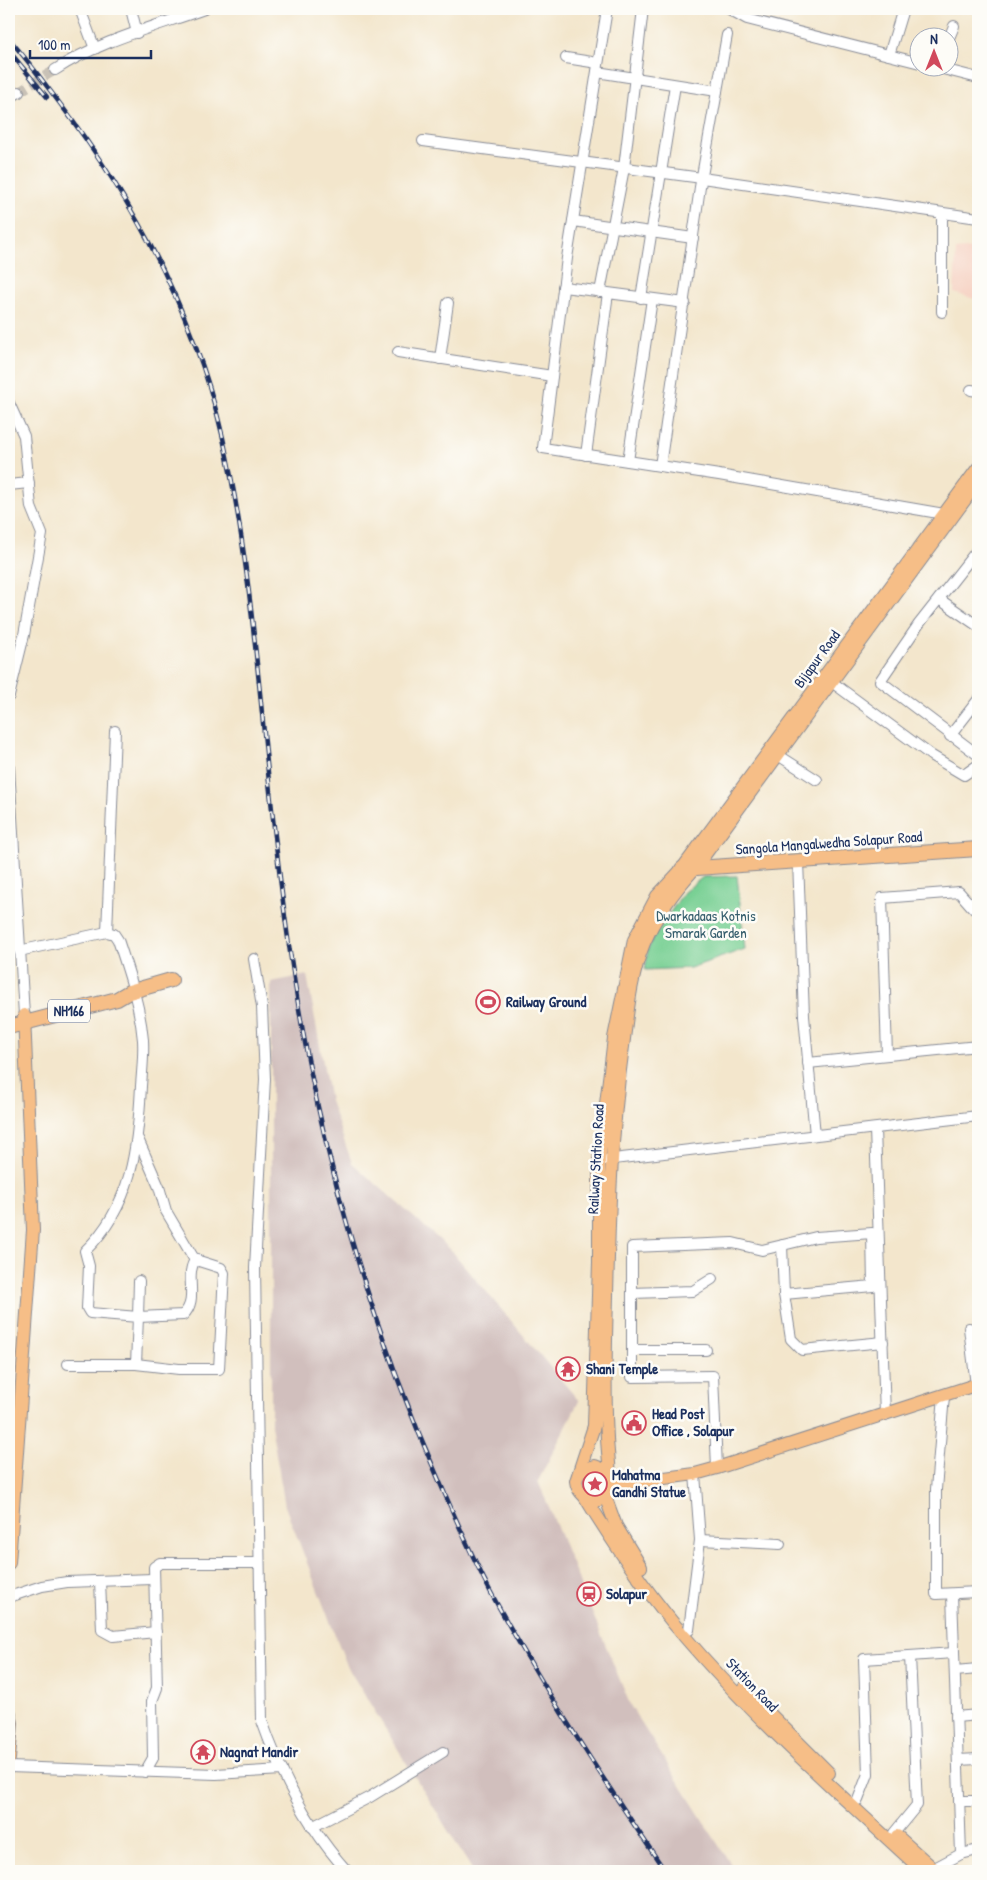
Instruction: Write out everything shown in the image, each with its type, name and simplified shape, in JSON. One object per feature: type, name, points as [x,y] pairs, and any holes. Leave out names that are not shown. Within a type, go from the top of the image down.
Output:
[{"type":"highway","name":"Sangola Mangalwedha Solapur Road","points":[[688,869],[978,849]]},
{"type":"highway","name":"NH166","points":[[9,1026],[24,1019],[116,992],[131,992],[172,980]]},
{"type":"highway","name":"NH166","points":[[9,1018],[24,1019]]},
{"type":"main road","name":"Bijapur Road","points":[[688,869],[828,679],[978,468]]},
{"type":"main road","points":[[688,869],[778,755],[828,679],[978,482]]},
{"type":"main road","name":"Railway Station Road","points":[[582,1470],[594,1426],[598,1299],[613,1047],[628,959],[634,940],[657,896],[688,869]]},
{"type":"main road","points":[[9,1563],[13,1452],[33,1230],[24,1019]]},
{"type":"main road","name":"Railway Station Road","points":[[605,1160],[605,1413],[608,1471]]},
{"type":"main road","points":[[608,1490],[608,1471],[595,1466],[582,1470],[577,1476],[580,1494],[585,1498],[597,1500],[608,1490],[718,1468],[977,1385]]},
{"type":"main road","name":"Station Road","points":[[608,1490],[616,1526],[648,1580],[689,1630],[710,1654],[894,1833],[930,1871]]},
{"type":"main road","name":"Station Road","points":[[585,1498],[607,1535],[690,1642],[798,1757],[930,1871]]},
{"type":"main road","points":[[9,1710],[12,1723],[9,1759]]},
{"type":"street","points":[[80,9],[95,49]]},
{"type":"street","points":[[131,9],[137,33]]},
{"type":"street","points":[[55,70],[73,58],[204,9]]},
{"type":"street","points":[[607,9],[563,288],[543,448],[944,514]]},
{"type":"street","points":[[586,455],[611,226],[624,168],[643,9]]},
{"type":"street","points":[[730,9],[747,19],[910,60]]},
{"type":"street","points":[[889,55],[904,9]]},
{"type":"street","points":[[660,466],[702,178],[727,35]]},
{"type":"street","points":[[566,58],[634,78],[717,92]]},
{"type":"street","points":[[960,73],[978,78]]},
{"type":"street","points":[[641,298],[675,85]]},
{"type":"street","points":[[423,142],[702,178],[978,218]]},
{"type":"street","points":[[942,213],[942,312]]},
{"type":"street","points":[[573,221],[693,238]]},
{"type":"street","points":[[563,288],[685,303]]},
{"type":"street","points":[[628,461],[652,299]]},
{"type":"street","points":[[440,359],[448,302]]},
{"type":"street","points":[[398,352],[552,376]]},
{"type":"street","points":[[9,403],[24,436],[31,507],[42,534],[24,635],[9,696]]},
{"type":"street","points":[[9,485],[28,483]]},
{"type":"street","points":[[978,549],[880,681],[950,736],[978,755]]},
{"type":"street","points":[[939,600],[978,626]]},
{"type":"street","points":[[828,679],[932,756],[964,775],[978,765]]},
{"type":"street","points":[[950,736],[978,700]]},
{"type":"street","points":[[107,932],[115,731]]},
{"type":"street","points":[[778,755],[817,780]]},
{"type":"street","points":[[9,767],[13,890],[24,1019]]},
{"type":"street","points":[[798,861],[808,1063],[815,1135]]},
{"type":"street","points":[[887,1055],[882,898],[959,892],[974,909],[978,909]]},
{"type":"street","points":[[19,951],[107,932],[114,934],[118,940],[143,1041],[138,1139],[134,1162],[122,1198],[99,1238],[85,1251],[89,1266],[87,1308],[90,1313],[138,1317],[183,1315],[191,1301],[192,1265],[196,1259]]},
{"type":"street","points":[[254,959],[262,1008],[265,1079],[255,1268],[262,1721],[282,1770],[312,1827],[347,1871]]},
{"type":"street","points":[[808,1063],[978,1046]]},
{"type":"street","points":[[605,1160],[978,1116]]},
{"type":"street","points":[[875,1129],[885,1415]]},
{"type":"street","points":[[68,1364],[136,1364],[219,1369],[224,1273],[221,1268],[196,1259],[166,1211],[159,1186],[138,1139]]},
{"type":"street","points":[[718,1468],[713,1376],[632,1377],[632,1247],[733,1243],[762,1250],[816,1236],[872,1233],[873,1286],[784,1294]]},
{"type":"street","points":[[782,1245],[784,1294],[791,1339],[802,1350],[883,1342]]},
{"type":"street","points":[[632,1293],[693,1290],[712,1279]]},
{"type":"street","points":[[136,1364],[139,1281]]},
{"type":"street","points":[[969,1328],[977,1385]]},
{"type":"street","points":[[632,1350],[706,1350]]},
{"type":"street","points":[[944,1396],[936,1489],[936,1594],[978,1592]]},
{"type":"street","points":[[689,1630],[700,1540],[695,1474]]},
{"type":"street","points":[[700,1540],[780,1544]]},
{"type":"street","points":[[145,1772],[153,1758],[152,1700],[156,1688],[154,1566],[160,1563],[259,1564]]},
{"type":"street","points":[[9,1597],[42,1586],[68,1582],[153,1579]]},
{"type":"street","points":[[100,1581],[102,1630],[113,1636],[156,1632]]},
{"type":"street","points":[[952,1594],[961,1854]]},
{"type":"street","points":[[858,1800],[868,1774],[864,1659],[954,1653]]},
{"type":"street","points":[[894,1833],[917,1805],[910,1656]]},
{"type":"street","points":[[955,1671],[978,1669]]},
{"type":"street","points":[[956,1716],[978,1716]]},
{"type":"street","points":[[312,1827],[378,1792],[443,1752]]},
{"type":"street","points":[[958,1760],[978,1759]]},
{"type":"street","points":[[9,1767],[216,1774],[282,1770]]},
{"type":"street","points":[[959,1801],[978,1801]]},
{"type":"street","points":[[930,1871],[961,1854],[978,1850]]},
{"type":"shaded area","points":[[978,248],[978,300],[954,293],[956,250]]},
{"type":"shaded area","points":[[307,975],[330,1101],[352,1163],[450,1249],[579,1401],[538,1481],[631,1707],[735,1871],[473,1871],[348,1668],[285,1506],[271,1425],[271,982]]},
{"type":"green space","name":"Dwarkadaas Kotnis Smarak Garden","points":[[737,876],[745,949],[690,968],[645,970],[648,949],[654,936],[684,892],[703,877]]},
{"type":"tunnel","points":[[19,92],[55,70]]},
{"type":"railway","points":[[9,39],[86,139],[136,219],[179,304],[211,393],[223,438],[245,559],[277,849],[301,1022],[318,1107],[341,1204],[386,1346],[421,1439],[488,1588],[556,1705],[665,1871]]},
{"type":"railway","points":[[9,51],[47,97]]},
{"type":"place","name":"Railway Ground","points":[[488,1002]]},
{"type":"place","name":"Shani Temple","points":[[568,1369]]},
{"type":"place","name":"Head Post Office , Solapur","points":[[634,1423]]},
{"type":"place","name":"Mahatma Gandhi Statue","points":[[595,1484]]},
{"type":"place","name":"Solapur","points":[[589,1594]]},
{"type":"place","name":"Nagnat Mandir","points":[[203,1752]]}]
